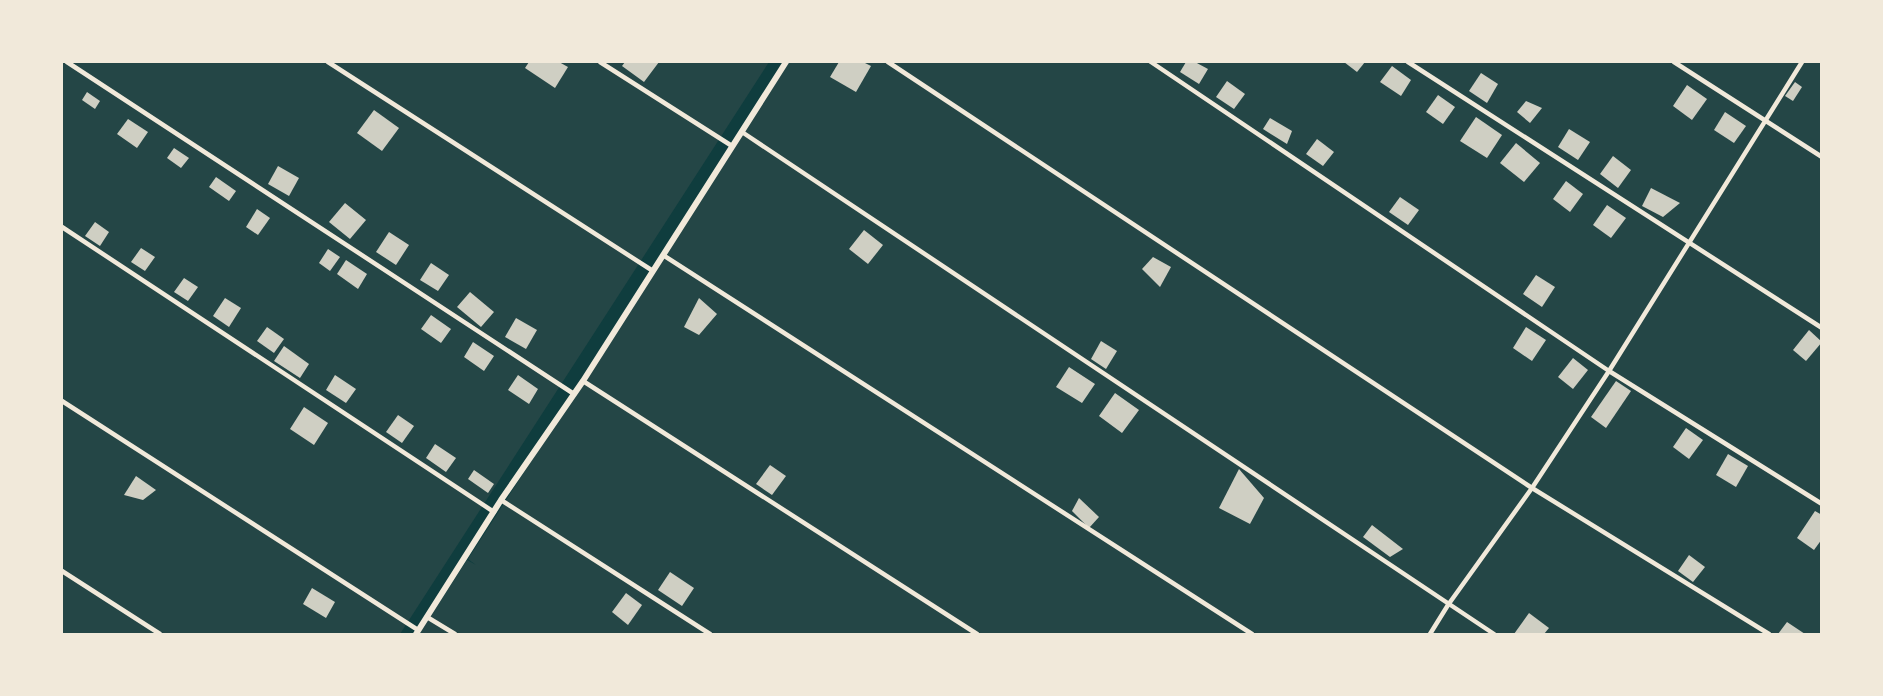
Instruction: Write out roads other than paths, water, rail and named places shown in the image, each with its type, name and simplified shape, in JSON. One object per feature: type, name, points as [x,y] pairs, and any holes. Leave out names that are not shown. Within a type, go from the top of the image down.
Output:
[{"type":"street","points":[[417,632],[501,501],[583,381],[786,62]]},
{"type":"lane","points":[[68,62],[574,394]]},
{"type":"lane","points":[[328,62],[653,271]]},
{"type":"lane","points":[[600,62],[732,146]]},
{"type":"lane","points":[[888,62],[1532,488],[1769,634]]},
{"type":"lane","points":[[1151,62],[1608,371],[1821,504]]},
{"type":"lane","points":[[1408,62],[1821,328]]},
{"type":"lane","points":[[1674,62],[1821,157]]},
{"type":"lane","points":[[1430,634],[1448,605],[1532,488],[1802,62]]},
{"type":"lane","points":[[742,132],[1494,634]]},
{"type":"lane","points":[[62,227],[494,512]]},
{"type":"lane","points":[[663,255],[1252,634]]},
{"type":"lane","points":[[583,381],[977,634]]},
{"type":"lane","points":[[62,400],[417,632]]},
{"type":"lane","points":[[501,501],[710,634]]},
{"type":"lane","points":[[62,571],[160,634]]},
{"type":"lane","points":[[427,617],[455,634]]}]
